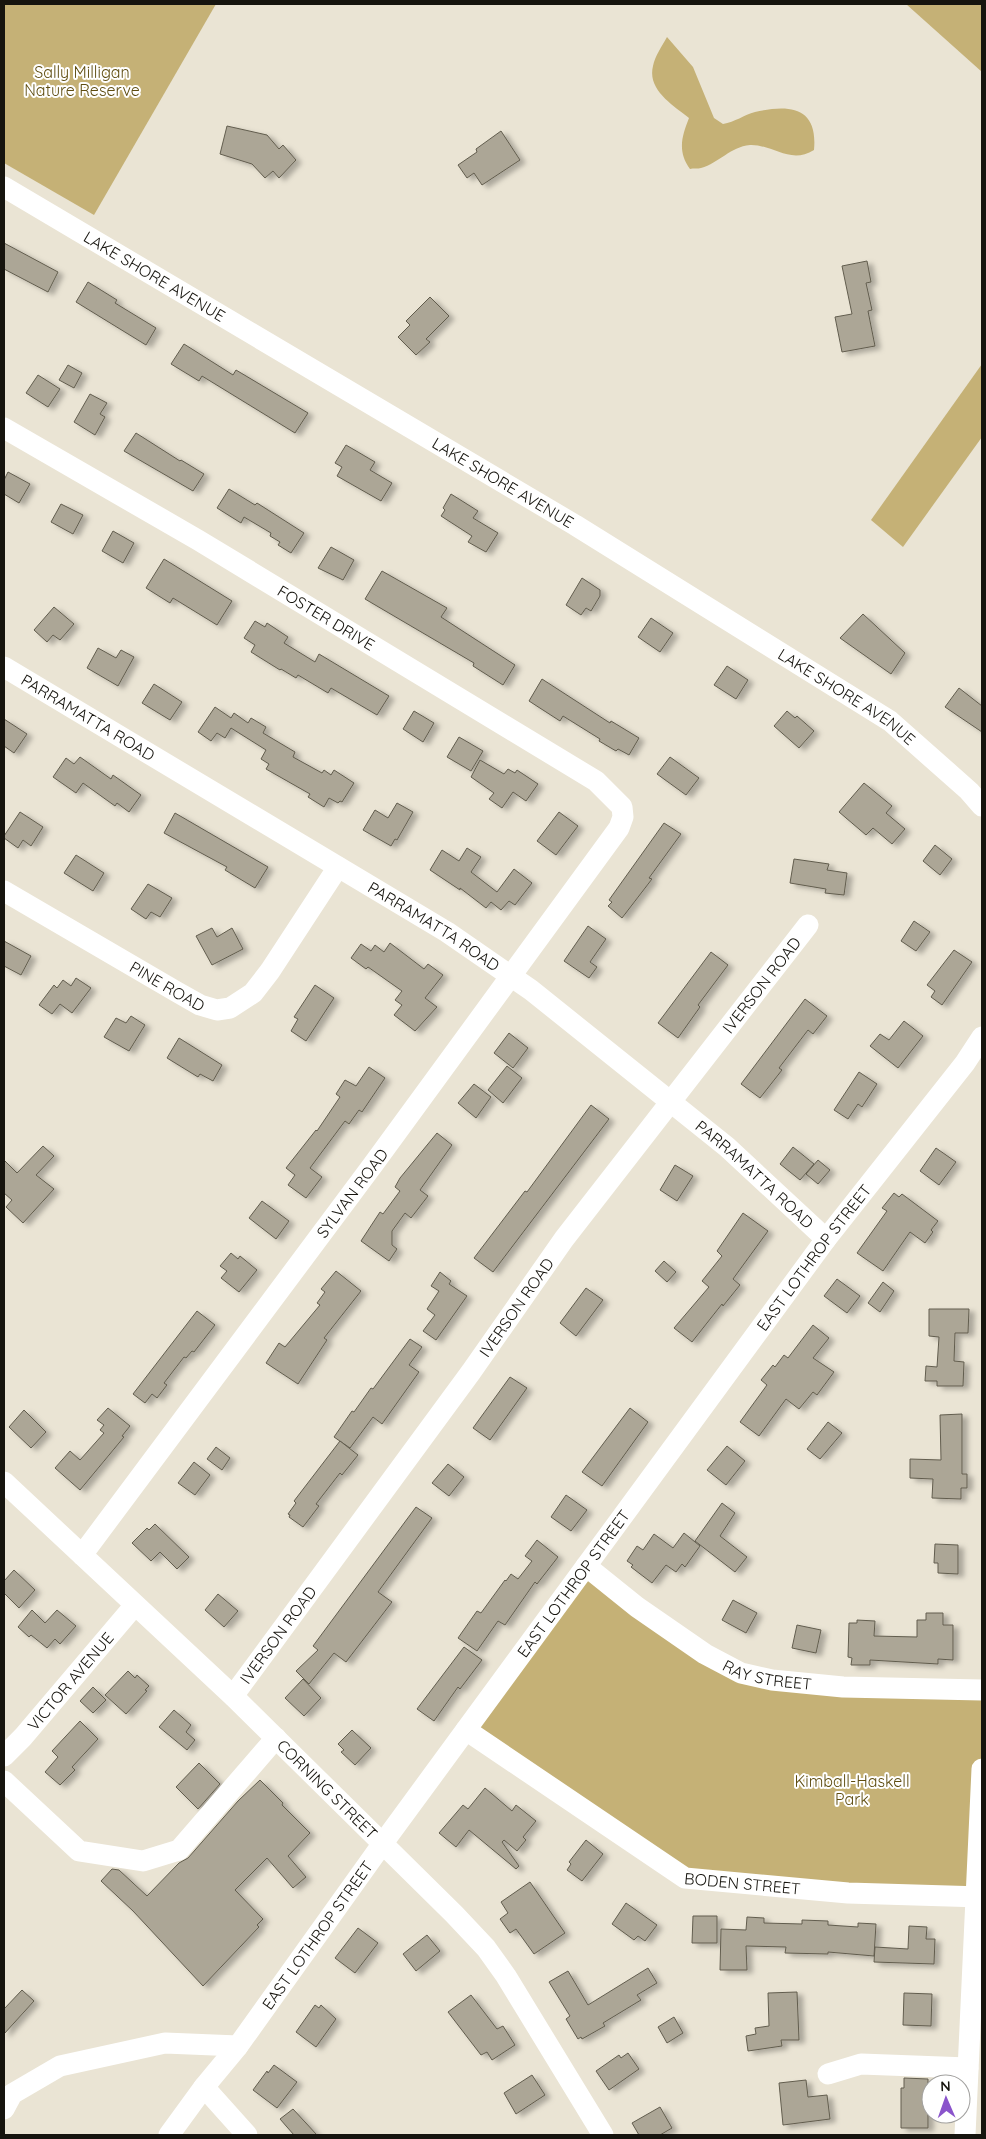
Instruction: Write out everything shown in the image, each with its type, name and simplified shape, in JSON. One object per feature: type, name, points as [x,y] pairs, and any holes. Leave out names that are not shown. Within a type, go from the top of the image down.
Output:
[{"type":"street","name":"LAKE SHORE AVENUE","points":[[4,187],[576,525],[890,721],[969,790],[982,806]]},
{"type":"street","name":"FOSTER DRIVE","points":[[4,428],[198,540],[596,781],[622,807],[623,817],[619,828]]},
{"type":"street","name":"PARRAMATTA ROAD","points":[[4,667],[446,932],[531,990],[727,1147],[826,1239]]},
{"type":"street","name":"SYLVAN ROAD","points":[[82,1555],[372,1166],[619,828]]},
{"type":"street","name":"PINE ROAD","points":[[4,891],[200,1005],[217,1010],[230,1008],[253,993],[270,971],[338,867]]},
{"type":"street","name":"IVERSON ROAD","points":[[233,1696],[471,1372],[564,1239],[808,925]]},
{"type":"street","name":"EAST LOTHROP STREET","points":[[169,2135],[204,2087],[238,2046],[383,1843],[826,1239],[974,1066],[982,1037]]},
{"type":"street","name":"CORNING STREET","points":[[4,1482],[233,1696],[383,1843],[486,1948],[506,1976],[603,2135]]},
{"type":"street","name":"RAY STREET","points":[[586,1566],[637,1606],[705,1654],[741,1673],[790,1682],[843,1687],[982,1690]]},
{"type":"street","name":"VICTOR AVENUE","points":[[4,1756],[23,1737],[135,1605]]},
{"type":"street","name":"BODEN STREET","points":[[466,1730],[685,1878],[848,1893],[979,1897]]},
{"type":"street","points":[[4,1780],[79,1851],[143,1861],[179,1850],[276,1738]]},
{"type":"street","points":[[965,2135],[979,1897],[982,1769]]},
{"type":"street","points":[[4,2109],[12,2094],[60,2066],[165,2042],[238,2046]]},
{"type":"street","points":[[828,2074],[862,2064],[968,2068]]},
{"type":"street","points":[[204,2087],[247,2135]]},
{"type":"green space","name":"Sally Milligan Nature Reserve","points":[[4,4],[216,4],[94,215],[4,163]]},
{"type":"green space","points":[[906,4],[982,4],[982,72]]},
{"type":"green space","points":[[667,37],[693,67],[714,118],[723,124],[755,112],[790,109],[806,117],[811,125],[814,136],[814,150],[805,154],[789,155],[766,147],[743,146],[707,166],[690,169],[682,150],[684,131],[689,118],[663,96],[658,90],[652,75],[655,59]]},
{"type":"green space","points":[[982,364],[982,437],[903,547],[871,520]]},
{"type":"green space","name":"Kimball-Haskell Park","points":[[586,1566],[705,1654],[772,1680],[982,1690],[982,1769],[976,1897],[685,1878],[472,1739]]},
{"type":"building","points":[[227,126],[267,135],[279,149],[283,145],[296,160],[279,178],[273,171],[265,178],[252,164],[220,154]]},
{"type":"building","points":[[501,131],[520,160],[482,185],[474,173],[467,178],[458,165],[477,152],[476,149]]},
{"type":"building","points":[[4,243],[58,272],[48,292],[4,269]]},
{"type":"building","points":[[867,261],[871,282],[866,283],[872,310],[868,311],[875,346],[842,352],[835,317],[852,314],[842,266]]},
{"type":"building","points":[[88,282],[117,300],[115,303],[156,328],[146,345],[76,302]]},
{"type":"building","points":[[430,297],[449,316],[426,339],[430,342],[416,355],[398,337],[410,325],[406,321]]},
{"type":"building","points":[[184,344],[233,375],[236,370],[308,413],[295,433],[202,376],[199,381],[171,364]]},
{"type":"building","points":[[68,365],[82,373],[74,388],[59,380]]},
{"type":"building","points":[[38,375],[60,389],[48,407],[26,393]]},
{"type":"building","points":[[90,394],[107,403],[100,414],[105,417],[95,435],[74,422]]},
{"type":"building","points":[[136,433],[204,474],[193,491],[124,451]]},
{"type":"building","points":[[346,445],[375,462],[370,470],[392,483],[381,501],[337,476],[342,467],[335,463]]},
{"type":"building","points":[[8,472],[30,484],[19,503],[4,494],[4,480]]},
{"type":"building","points":[[229,489],[255,505],[257,503],[304,533],[291,553],[278,545],[280,542],[270,536],[271,533],[244,517],[241,523],[217,508]]},
{"type":"building","points":[[451,494],[478,511],[473,518],[498,533],[486,552],[468,542],[472,536],[441,516]]},
{"type":"building","points":[[61,504],[83,515],[73,534],[51,522]]},
{"type":"building","points":[[113,531],[134,543],[123,563],[102,551]]},
{"type":"building","points":[[331,547],[354,560],[343,580],[318,568]]},
{"type":"building","points":[[164,559],[232,601],[217,625],[173,598],[170,603],[146,588]]},
{"type":"building","points":[[382,571],[447,608],[441,617],[515,665],[503,685],[473,666],[474,663],[365,599]]},
{"type":"building","points":[[582,578],[600,590],[600,596],[591,611],[586,608],[581,615],[566,605]]},
{"type":"building","points":[[54,607],[74,624],[60,640],[53,635],[47,642],[34,630]]},
{"type":"building","points":[[863,614],[905,653],[891,674],[840,638]]},
{"type":"building","points":[[651,618],[673,633],[660,652],[638,637]]},
{"type":"building","points":[[255,621],[265,627],[267,623],[288,637],[284,643],[315,662],[319,654],[389,696],[377,715],[331,688],[328,693],[298,675],[296,678],[280,670],[251,652],[255,645],[244,638]]},
{"type":"building","points":[[98,648],[116,658],[121,650],[134,657],[118,686],[87,668]]},
{"type":"building","points":[[727,666],[748,680],[736,699],[714,685]]},
{"type":"building","points":[[542,679],[610,723],[611,721],[639,738],[629,755],[618,749],[616,751],[599,741],[600,739],[563,716],[560,721],[529,701]]},
{"type":"building","points":[[154,684],[182,702],[170,720],[142,703]]},
{"type":"building","points":[[959,688],[982,706],[982,732],[945,707]]},
{"type":"building","points":[[215,707],[231,718],[234,713],[248,723],[251,718],[266,727],[263,733],[295,752],[293,757],[322,773],[324,770],[331,775],[334,770],[354,783],[342,802],[338,803],[329,798],[324,807],[308,797],[310,794],[266,769],[269,764],[261,759],[266,750],[231,728],[225,738],[217,733],[211,741],[198,732]]},
{"type":"building","points":[[414,711],[434,723],[423,742],[403,729]]},
{"type":"building","points":[[787,711],[795,718],[797,716],[814,731],[799,748],[774,726]]},
{"type":"building","points":[[4,719],[27,734],[14,753],[4,746]]},
{"type":"building","points":[[459,737],[483,751],[471,771],[447,757]]},
{"type":"building","points":[[80,757],[111,779],[113,775],[141,795],[129,812],[117,803],[115,806],[83,783],[76,793],[53,777],[66,758],[74,764]]},
{"type":"building","points":[[670,757],[699,778],[686,795],[657,774]]},
{"type":"building","points":[[480,760],[504,774],[508,769],[515,773],[517,770],[538,784],[526,801],[513,792],[502,808],[489,799],[494,793],[471,777]]},
{"type":"building","points":[[864,783],[892,806],[886,813],[905,829],[892,844],[873,828],[866,835],[839,812]]},
{"type":"building","points":[[397,803],[413,812],[397,840],[395,839],[391,846],[363,830],[375,810],[388,818]]},
{"type":"building","points":[[20,812],[43,827],[31,846],[23,840],[18,848],[4,838],[4,836]]},
{"type":"building","points":[[559,812],[578,826],[556,855],[537,841]]},
{"type":"building","points":[[175,813],[268,867],[255,888],[225,870],[227,867],[164,833]]},
{"type":"building","points":[[664,823],[681,834],[649,878],[652,879],[622,918],[608,906],[612,902],[609,900]]},
{"type":"building","points":[[935,845],[952,859],[940,875],[923,861]]},
{"type":"building","points":[[467,848],[481,857],[471,872],[497,892],[514,869],[532,883],[515,905],[509,901],[501,910],[491,902],[486,908],[460,888],[460,890],[430,870],[442,850],[459,861]]},
{"type":"building","points":[[76,855],[104,873],[93,891],[64,873]]},
{"type":"building","points":[[794,859],[829,864],[827,870],[847,873],[844,895],[825,893],[826,889],[790,883]]},
{"type":"building","points":[[148,884],[172,898],[160,917],[151,912],[146,919],[131,909]]},
{"type":"building","points":[[914,921],[930,932],[916,951],[901,941]]},
{"type":"building","points":[[588,926],[606,939],[590,962],[597,967],[589,978],[564,961]]},
{"type":"building","points":[[212,928],[217,937],[232,928],[243,949],[212,965],[196,936]]},
{"type":"building","points":[[4,941],[31,956],[21,975],[4,966]]},
{"type":"building","points":[[390,943],[424,969],[428,964],[443,975],[425,998],[437,1007],[415,1031],[394,1015],[402,1005],[395,1000],[402,991],[368,967],[366,969],[351,958],[361,944],[371,951],[375,945],[384,952]]},
{"type":"building","points":[[954,950],[972,962],[942,1005],[931,997],[935,991],[927,985]]},
{"type":"building","points":[[711,952],[728,965],[698,1005],[700,1007],[678,1038],[658,1023]]},
{"type":"building","points":[[76,978],[91,988],[72,1013],[60,1004],[52,1014],[39,1005],[54,985],[57,988],[63,980],[71,986]]},
{"type":"building","points":[[315,985],[334,998],[306,1041],[291,1031],[298,1019],[294,1017]]},
{"type":"building","points":[[805,999],[827,1016],[813,1034],[808,1030],[779,1068],[782,1070],[760,1098],[741,1084]]},
{"type":"building","points":[[131,1016],[145,1025],[129,1051],[104,1037],[116,1018],[126,1023]]},
{"type":"building","points":[[904,1021],[923,1036],[898,1068],[870,1046],[880,1034],[889,1040]]},
{"type":"building","points":[[509,1033],[528,1048],[513,1068],[494,1053]]},
{"type":"building","points":[[179,1038],[222,1065],[213,1081],[200,1074],[198,1077],[167,1058]]},
{"type":"building","points":[[507,1066],[522,1078],[503,1103],[488,1090]]},
{"type":"building","points":[[369,1067],[385,1078],[362,1112],[359,1110],[349,1124],[345,1121],[310,1168],[322,1177],[306,1198],[288,1185],[295,1175],[286,1168],[317,1131],[340,1097],[336,1094],[345,1080],[356,1086]]},
{"type":"building","points":[[859,1072],[877,1084],[862,1107],[858,1104],[848,1119],[834,1110]]},
{"type":"building","points":[[474,1084],[491,1097],[476,1118],[458,1103]]},
{"type":"building","points":[[591,1105],[609,1119],[493,1272],[474,1258],[525,1191],[527,1192]]},
{"type":"building","points":[[437,1133],[452,1145],[420,1190],[428,1196],[411,1218],[405,1213],[392,1231],[392,1245],[397,1249],[389,1261],[361,1241],[380,1212],[383,1214],[400,1191],[395,1187],[400,1178]]},
{"type":"building","points":[[43,1146],[54,1156],[36,1175],[54,1189],[23,1223],[6,1207],[12,1200],[4,1193],[4,1160],[17,1173]]},
{"type":"building","points":[[793,1147],[814,1164],[800,1180],[780,1164]]},
{"type":"building","points":[[936,1148],[956,1162],[939,1185],[920,1171]]},
{"type":"building","points":[[818,1160],[830,1170],[818,1184],[806,1174]]},
{"type":"building","points":[[675,1165],[693,1176],[677,1201],[660,1190]]},
{"type":"building","points":[[894,1193],[899,1197],[902,1194],[938,1221],[925,1243],[910,1232],[883,1271],[857,1253],[887,1211],[882,1208]]},
{"type":"building","points":[[262,1201],[289,1221],[276,1239],[249,1218]]},
{"type":"building","points":[[743,1213],[768,1231],[733,1279],[740,1285],[723,1306],[722,1304],[692,1342],[674,1328],[709,1287],[702,1281],[722,1256],[717,1251]]},
{"type":"building","points":[[231,1253],[238,1259],[240,1256],[257,1270],[239,1292],[221,1278],[227,1271],[220,1266]]},
{"type":"building","points":[[664,1261],[676,1272],[667,1282],[655,1271]]},
{"type":"building","points":[[336,1271],[361,1291],[324,1338],[327,1340],[298,1384],[266,1363],[279,1343],[285,1347],[320,1305],[317,1303],[325,1292],[321,1289]]},
{"type":"building","points":[[440,1272],[451,1281],[449,1284],[467,1296],[436,1340],[423,1331],[435,1315],[427,1309],[439,1291],[431,1286]]},
{"type":"building","points":[[837,1279],[860,1296],[847,1313],[824,1296]]},
{"type":"building","points":[[883,1282],[894,1291],[880,1312],[868,1303]]},
{"type":"building","points":[[586,1288],[603,1300],[576,1336],[560,1323]]},
{"type":"building","points":[[929,1309],[969,1309],[968,1333],[955,1333],[954,1361],[964,1362],[963,1386],[937,1386],[937,1381],[925,1381],[926,1366],[937,1367],[939,1337],[929,1336]]},
{"type":"building","points":[[197,1311],[215,1325],[194,1352],[192,1351],[186,1358],[184,1357],[164,1383],[167,1385],[157,1398],[152,1394],[145,1403],[133,1394]]},
{"type":"building","points":[[813,1325],[829,1338],[813,1358],[834,1372],[817,1395],[813,1392],[799,1409],[786,1399],[759,1436],[740,1422],[767,1385],[761,1380],[773,1365],[775,1367],[784,1355],[788,1358]]},
{"type":"building","points":[[410,1339],[422,1347],[409,1365],[419,1372],[382,1424],[373,1417],[350,1448],[334,1437],[352,1411],[354,1412],[371,1388],[373,1389]]},
{"type":"building","points":[[510,1377],[527,1388],[490,1440],[473,1428]]},
{"type":"building","points":[[108,1408],[130,1426],[122,1436],[124,1437],[80,1490],[55,1468],[70,1451],[80,1460],[104,1433],[100,1430],[104,1425],[97,1420]]},
{"type":"building","points":[[630,1408],[648,1422],[602,1486],[582,1472]]},
{"type":"building","points":[[24,1410],[46,1432],[31,1448],[9,1427]]},
{"type":"building","points":[[962,1414],[962,1474],[967,1474],[967,1488],[961,1488],[961,1499],[932,1498],[933,1479],[910,1478],[910,1459],[941,1460],[940,1415]]},
{"type":"building","points":[[828,1422],[842,1433],[820,1459],[807,1449]]},
{"type":"building","points":[[340,1441],[358,1455],[342,1475],[340,1473],[316,1504],[319,1506],[303,1527],[289,1517],[290,1515],[288,1514],[296,1503],[294,1501]]},
{"type":"building","points":[[727,1446],[745,1461],[726,1485],[707,1470]]},
{"type":"building","points":[[216,1447],[230,1458],[222,1470],[207,1459]]},
{"type":"building","points":[[194,1462],[210,1475],[195,1495],[178,1483]]},
{"type":"building","points":[[448,1464],[464,1477],[449,1496],[432,1483]]},
{"type":"building","points":[[566,1495],[587,1510],[571,1531],[551,1517]]},
{"type":"building","points":[[722,1503],[735,1513],[720,1536],[747,1557],[735,1572],[695,1541]]},
{"type":"building","points":[[416,1507],[432,1518],[378,1592],[392,1602],[346,1662],[334,1653],[309,1684],[296,1671],[318,1650],[313,1646]]},
{"type":"building","points":[[155,1524],[189,1557],[177,1569],[160,1552],[151,1561],[132,1543],[147,1528],[149,1530]]},
{"type":"building","points":[[684,1533],[700,1546],[685,1567],[682,1564],[676,1572],[666,1565],[652,1583],[631,1567],[633,1565],[627,1561],[637,1546],[643,1550],[654,1534],[673,1548]]},
{"type":"building","points":[[537,1540],[558,1557],[537,1584],[535,1582],[505,1625],[498,1621],[477,1651],[458,1638],[477,1611],[481,1613],[511,1574],[518,1579],[532,1561],[525,1556]]},
{"type":"building","points":[[935,1544],[958,1545],[958,1574],[938,1573],[938,1563],[934,1563]]},
{"type":"building","points":[[14,1570],[35,1590],[19,1608],[4,1593],[4,1581]]},
{"type":"building","points":[[218,1594],[238,1611],[224,1627],[205,1610]]},
{"type":"building","points":[[733,1600],[757,1613],[746,1633],[722,1620]]},
{"type":"building","points":[[32,1610],[45,1623],[57,1610],[76,1626],[60,1644],[55,1639],[47,1648],[31,1635],[29,1637],[18,1627]]},
{"type":"building","points":[[926,1613],[943,1613],[943,1625],[953,1625],[953,1660],[938,1659],[938,1664],[870,1660],[870,1665],[851,1665],[852,1658],[848,1657],[849,1623],[857,1623],[857,1620],[875,1621],[874,1636],[917,1637],[917,1620],[926,1620]]},
{"type":"building","points":[[797,1625],[821,1630],[816,1653],[792,1648]]},
{"type":"building","points":[[464,1647],[482,1660],[460,1689],[458,1687],[434,1721],[417,1709]]},
{"type":"building","points":[[128,1671],[135,1678],[137,1675],[149,1686],[145,1690],[147,1691],[126,1714],[105,1695]]},
{"type":"building","points":[[303,1679],[321,1698],[304,1716],[285,1698]]},
{"type":"building","points":[[93,1687],[106,1700],[93,1713],[80,1701]]},
{"type":"building","points":[[174,1710],[191,1725],[186,1732],[195,1740],[187,1750],[159,1727]]},
{"type":"building","points":[[80,1721],[98,1739],[72,1767],[75,1770],[60,1785],[45,1772],[58,1757],[52,1751]]},
{"type":"building","points":[[352,1730],[371,1748],[355,1765],[341,1752],[344,1750],[338,1744]]},
{"type":"building","points":[[199,1763],[220,1784],[198,1809],[176,1787]]},
{"type":"building","points":[[260,1780],[310,1833],[288,1856],[306,1877],[293,1888],[267,1858],[235,1890],[263,1919],[257,1925],[259,1927],[203,1986],[133,1911],[101,1881],[112,1869],[119,1870],[147,1896],[179,1863],[188,1858],[238,1801]]},
{"type":"building","points":[[485,1788],[512,1811],[516,1805],[536,1821],[523,1837],[526,1840],[517,1851],[504,1840],[502,1842],[519,1866],[516,1869],[469,1830],[456,1847],[439,1833],[463,1805],[468,1809]]},
{"type":"building","points":[[586,1840],[603,1854],[582,1881],[567,1870],[571,1864],[569,1862]]},
{"type":"building","points":[[530,1882],[565,1933],[534,1954],[516,1929],[510,1933],[500,1919],[508,1913],[501,1902]]},
{"type":"building","points":[[626,1903],[657,1925],[645,1941],[638,1936],[634,1940],[612,1924]]},
{"type":"building","points":[[693,1916],[717,1916],[717,1943],[692,1943]]},
{"type":"building","points":[[747,1917],[764,1918],[764,1923],[802,1924],[802,1920],[828,1921],[828,1925],[858,1927],[858,1923],[876,1924],[874,1956],[828,1952],[828,1954],[785,1953],[786,1947],[746,1946],[747,1970],[720,1970],[721,1929],[746,1930]]},
{"type":"building","points":[[909,1926],[927,1927],[926,1939],[935,1939],[934,1964],[874,1962],[875,1947],[908,1949]]},
{"type":"building","points":[[358,1928],[378,1943],[355,1973],[335,1958]]},
{"type":"building","points":[[427,1935],[440,1951],[416,1971],[403,1954]]},
{"type":"building","points":[[648,1968],[657,1983],[637,1995],[641,2000],[603,2023],[605,2026],[582,2039],[581,2037],[578,2039],[566,2019],[570,2016],[549,1982],[568,1971],[588,2005]]},
{"type":"building","points":[[22,1990],[34,2001],[4,2034],[4,2009]]},
{"type":"building","points":[[797,1992],[799,2040],[781,2040],[782,2046],[748,2051],[746,2036],[756,2034],[755,2028],[769,2026],[768,1993]]},
{"type":"building","points":[[904,1993],[932,1994],[931,2026],[903,2025]]},
{"type":"building","points":[[471,1995],[497,2029],[503,2026],[515,2045],[492,2060],[487,2052],[481,2055],[448,2012]]},
{"type":"building","points":[[315,2005],[319,2008],[321,2005],[336,2019],[316,2047],[296,2032]]},
{"type":"building","points":[[674,2017],[683,2033],[667,2043],[658,2027]]},
{"type":"building","points":[[628,2053],[639,2069],[609,2090],[596,2071],[619,2055],[621,2058]]},
{"type":"building","points":[[274,2065],[297,2082],[277,2108],[253,2090],[267,2071],[268,2073]]},
{"type":"building","points":[[532,2075],[545,2095],[516,2114],[504,2093]]},
{"type":"building","points":[[904,2078],[921,2079],[921,2124],[928,2124],[928,2128],[901,2128],[901,2088],[904,2088]]},
{"type":"building","points":[[806,2080],[808,2097],[827,2095],[830,2119],[783,2125],[779,2083]]},
{"type":"building","points":[[660,2107],[672,2128],[660,2135],[639,2135],[632,2123]]},
{"type":"building","points":[[293,2109],[317,2135],[294,2135],[280,2119]]}]
